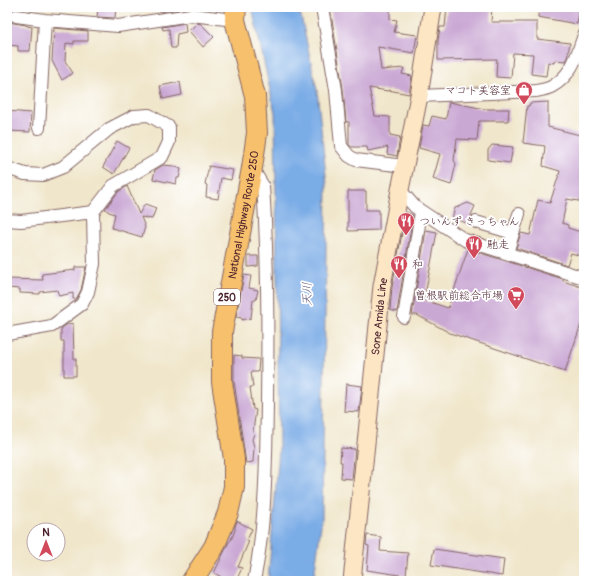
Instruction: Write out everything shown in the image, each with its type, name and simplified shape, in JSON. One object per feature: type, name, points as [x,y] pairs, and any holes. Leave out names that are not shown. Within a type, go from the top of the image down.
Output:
[{"type":"highway","name":"National Highway Route 250","points":[[192,581],[214,547],[228,513],[234,487],[234,459],[222,382],[222,332],[257,133],[255,96],[235,13]]},
{"type":"main road","name":"Sone Amida Line","points":[[352,581],[382,286],[404,166],[419,96],[433,7]]},
{"type":"street","points":[[322,7],[336,90],[342,146],[349,156],[356,160],[404,166]]},
{"type":"street","points":[[16,16],[118,26],[191,14],[235,13]]},
{"type":"street","points":[[39,128],[45,20]]},
{"type":"street","points":[[419,96],[536,91],[550,88],[563,78],[572,67],[584,35]]},
{"type":"street","points":[[7,168],[25,174],[43,175],[63,166],[109,129],[134,116],[149,114],[169,127],[169,142],[162,157],[113,186],[93,212],[94,264],[88,292],[82,304],[52,326],[7,334]]},
{"type":"street","points":[[252,168],[263,186],[268,328],[263,519],[254,581]]},
{"type":"street","points":[[400,190],[415,208],[465,240],[584,278]]},
{"type":"street","points":[[7,220],[21,221],[93,212]]},
{"type":"street","points":[[404,317],[421,212]]},
{"type":"street","points":[[507,253],[519,214]]},
{"type":"street","points":[[476,222],[513,233]]},
{"type":"water","name":"天川","points":[[252,7],[299,7],[317,90],[327,185],[322,518],[315,570],[315,581],[268,581],[279,450],[275,113]]},
{"type":"building","points":[[98,7],[116,7],[115,18],[97,17]]},
{"type":"building","points":[[159,7],[180,7],[179,9],[160,12]]},
{"type":"building","points":[[330,7],[390,7],[390,19],[397,20],[394,32],[417,35],[414,53],[378,47],[381,70],[404,68],[402,74],[412,76],[409,94],[369,88],[375,116],[390,117],[390,135],[400,137],[397,156],[387,154],[388,147],[368,151],[367,147],[352,147],[349,145],[349,122],[346,122],[343,89]]},
{"type":"building","points":[[447,7],[492,7],[491,22],[537,22],[537,39],[570,43],[567,59],[566,61],[555,60],[554,63],[548,62],[546,76],[531,74],[533,54],[513,53],[511,78],[496,77],[497,59],[438,60],[440,27],[445,27]]},
{"type":"building","points":[[539,7],[580,7],[577,24],[538,17]]},
{"type":"building","points":[[8,22],[32,27],[30,51],[18,51],[18,46],[7,45]]},
{"type":"building","points":[[185,23],[186,32],[177,34],[176,48],[171,48],[169,29],[163,30],[162,27]]},
{"type":"building","points":[[197,23],[201,24],[214,37],[203,47],[189,31]]},
{"type":"building","points":[[54,28],[88,31],[88,41],[74,41],[74,44],[66,44],[65,61],[73,73],[62,80],[52,61]]},
{"type":"building","points":[[180,82],[182,95],[163,99],[160,86]]},
{"type":"building","points":[[449,102],[485,109],[509,109],[508,121],[479,121],[477,140],[457,139],[454,160],[456,164],[451,185],[433,179],[440,154],[419,148],[423,125],[429,126],[432,116],[446,119]]},
{"type":"building","points":[[548,102],[548,127],[584,136],[584,202],[567,199],[562,223],[568,225],[568,228],[584,233],[584,257],[571,253],[567,265],[516,248],[521,233],[530,235],[538,200],[550,203],[560,171],[543,166],[545,146],[523,143],[527,106],[529,106],[530,103]]},
{"type":"building","points":[[7,111],[31,113],[30,132],[7,131]]},
{"type":"building","points":[[117,141],[129,148],[114,174],[103,167]]},
{"type":"building","points":[[492,145],[513,147],[510,163],[488,160],[488,150]]},
{"type":"building","points":[[163,165],[174,166],[181,169],[176,184],[153,179],[155,170]]},
{"type":"building","points":[[209,166],[233,170],[231,180],[221,178],[218,199],[206,197],[207,185],[205,184]]},
{"type":"building","points":[[127,186],[139,214],[145,204],[156,208],[152,219],[141,217],[145,227],[142,237],[112,228],[115,214],[105,209],[118,192]]},
{"type":"building","points":[[348,191],[366,191],[366,210],[379,210],[379,230],[348,231]]},
{"type":"building","points":[[468,203],[475,206],[469,220],[469,224],[452,218],[455,208]]},
{"type":"building","points":[[406,212],[413,215],[397,312],[390,310],[392,287]]},
{"type":"building","points":[[426,230],[437,232],[424,300],[448,308],[468,249],[563,279],[563,281],[584,288],[584,315],[565,372],[450,333],[417,315],[412,315]]},
{"type":"building","points":[[248,256],[258,256],[258,266],[248,267]]},
{"type":"building","points":[[75,267],[86,267],[81,290],[76,299],[73,299],[73,293],[59,296],[57,290],[40,292],[40,294],[20,293],[20,289],[7,288],[7,279],[43,280],[42,274],[75,270]]},
{"type":"building","points":[[244,275],[251,276],[249,288],[258,290],[256,300],[253,300],[251,318],[242,320],[242,318],[236,317]]},
{"type":"building","points":[[73,323],[76,376],[64,376],[64,341],[61,341],[61,329],[66,325]]},
{"type":"building","points":[[234,355],[242,356],[242,358],[259,359],[258,372],[251,372],[253,387],[250,387],[253,409],[256,410],[253,431],[254,434],[252,439],[254,447],[253,462],[246,463],[234,381]]},
{"type":"building","points":[[346,384],[362,386],[359,412],[344,411]]},
{"type":"building","points":[[341,448],[355,449],[352,479],[341,478]]},
{"type":"building","points":[[237,521],[252,529],[247,540],[249,541],[238,567],[242,568],[236,581],[225,581],[225,579],[214,573],[231,540]]},
{"type":"building","points":[[367,535],[381,537],[380,551],[408,553],[406,576],[367,570],[369,546],[366,545]]},
{"type":"building","points":[[434,549],[504,559],[502,576],[431,565]]},
{"type":"place","name":"マコト美容室","points":[[524,105]]},
{"type":"place","name":"ついんず きっちゃん","points":[[406,236]]},
{"type":"place","name":"馳走","points":[[474,259]]},
{"type":"place","name":"和","points":[[399,279]]},
{"type":"place","name":"曽根駅前総合市場","points":[[516,310]]}]
